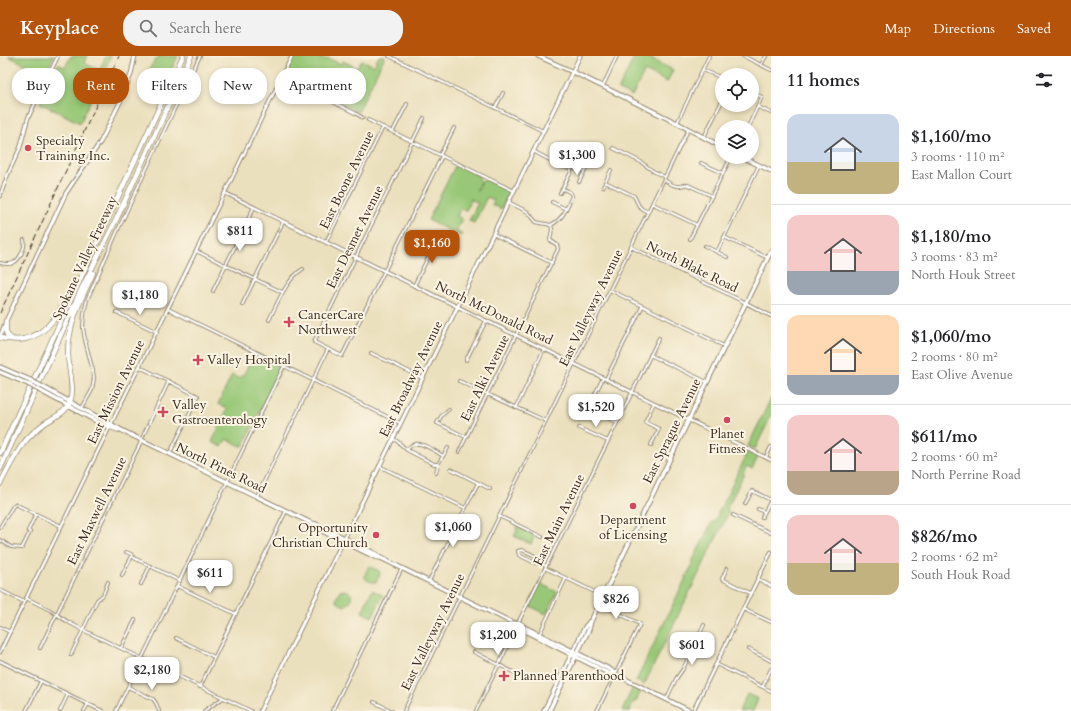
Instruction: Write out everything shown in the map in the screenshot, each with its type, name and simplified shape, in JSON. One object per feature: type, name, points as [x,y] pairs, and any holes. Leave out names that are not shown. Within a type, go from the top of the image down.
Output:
[{"type":"highway","name":"Spokane Valley Freeway","points":[[0,453],[183,56]]},
{"type":"highway","name":"Spokane Valley Freeway","points":[[0,469],[81,290],[116,220],[191,56]]},
{"type":"highway","points":[[0,337],[15,340],[25,339],[38,334],[46,327],[64,303],[109,217]]},
{"type":"highway","points":[[0,484],[23,445],[40,428],[64,411],[69,404],[72,389],[68,343],[71,329],[80,301],[116,220]]},
{"type":"highway","points":[[6,321],[6,333],[9,338],[15,340]]},
{"type":"main road","points":[[0,337],[6,321],[66,193],[97,147],[123,96],[131,74],[135,56]]},
{"type":"main road","points":[[538,56],[544,57],[603,86],[715,144]]},
{"type":"main road","name":"East Broadway Avenue","points":[[260,711],[580,56]]},
{"type":"main road","points":[[759,165],[771,171]]},
{"type":"main road","name":"East Sprague Avenue","points":[[549,711],[589,629],[599,604],[771,251]]},
{"type":"main road","name":"North Pines Road","points":[[0,366],[110,426],[311,523],[314,527],[375,557],[381,558],[402,568],[572,653]]},
{"type":"main road","name":"North Pines Road","points":[[0,372],[29,382]]},
{"type":"main road","name":"North Pines Road","points":[[69,404],[82,408],[110,426]]},
{"type":"main road","name":"East Sprague Avenue","points":[[545,711],[585,627],[591,621]]},
{"type":"main road","name":"North Pines Road","points":[[517,626],[539,635],[572,653]]},
{"type":"main road","points":[[572,653],[610,674],[615,674],[690,711]]},
{"type":"street","points":[[0,196],[20,148],[28,118],[58,56]]},
{"type":"street","points":[[82,408],[92,390],[94,378],[83,328],[86,304],[114,239],[200,56]]},
{"type":"street","name":"East Mission Avenue","points":[[286,68],[292,56]]},
{"type":"street","points":[[389,56],[543,131]]},
{"type":"street","points":[[603,86],[617,56]]},
{"type":"street","points":[[677,123],[709,56]]},
{"type":"street","points":[[742,56],[771,70]]},
{"type":"street","points":[[761,65],[766,56]]},
{"type":"street","points":[[703,69],[715,75]]},
{"type":"street","name":"East Mission Avenue","points":[[0,652],[275,91]]},
{"type":"street","points":[[495,108],[503,93]]},
{"type":"street","points":[[759,96],[762,98],[759,105]]},
{"type":"street","points":[[337,104],[363,118]]},
{"type":"street","points":[[393,131],[407,104]]},
{"type":"street","points":[[759,108],[771,114]]},
{"type":"street","points":[[704,138],[717,112]]},
{"type":"street","points":[[413,141],[424,118]]},
{"type":"street","points":[[368,120],[514,191]]},
{"type":"street","name":"East Boone Avenue","points":[[326,242],[383,127]]},
{"type":"street","points":[[256,497],[328,349],[342,356],[454,128]]},
{"type":"street","name":"East Valleyway Avenue","points":[[404,711],[689,129]]},
{"type":"street","name":"East Desmet Avenue","points":[[328,349],[314,342],[413,141]]},
{"type":"street","points":[[613,148],[641,162],[676,186],[688,184],[712,196]]},
{"type":"street","points":[[533,151],[563,167],[570,167],[585,171]]},
{"type":"street","points":[[560,193],[571,172],[570,161],[575,151]]},
{"type":"street","points":[[579,182],[591,158]]},
{"type":"street","points":[[702,163],[723,173]]},
{"type":"street","points":[[690,239],[728,164]]},
{"type":"street","points":[[717,252],[759,165]]},
{"type":"street","points":[[602,187],[611,170]]},
{"type":"street","points":[[605,182],[634,196],[639,206],[648,212]]},
{"type":"street","points":[[508,202],[528,212],[536,222],[551,225],[562,217],[572,195],[570,192],[563,189]]},
{"type":"street","name":"North McDonald Road","points":[[225,193],[771,460]]},
{"type":"street","points":[[552,202],[566,209]]},
{"type":"street","points":[[653,204],[697,225]]},
{"type":"street","points":[[213,291],[254,207]]},
{"type":"street","points":[[242,305],[283,221]]},
{"type":"street","name":"East Alki Avenue","points":[[459,452],[558,249],[557,245],[550,240],[552,229],[551,225]]},
{"type":"street","points":[[493,234],[552,263]]},
{"type":"street","points":[[414,286],[438,237]]},
{"type":"street","points":[[724,237],[768,258]]},
{"type":"street","points":[[0,263],[14,263],[21,254],[25,244],[24,240]]},
{"type":"street","points":[[705,246],[727,257]]},
{"type":"street","name":"North Blake Road","points":[[631,247],[746,303]]},
{"type":"street","points":[[196,251],[282,292]]},
{"type":"street","points":[[269,320],[282,292],[298,272],[303,269]]},
{"type":"street","points":[[610,290],[724,346]]},
{"type":"street","points":[[746,303],[771,316]]},
{"type":"street","points":[[594,396],[605,379],[642,307]]},
{"type":"street","points":[[168,308],[400,423]]},
{"type":"street","points":[[116,312],[157,332]]},
{"type":"street","points":[[466,360],[486,321]]},
{"type":"street","name":"East Main Avenue","points":[[476,711],[659,338]]},
{"type":"street","points":[[516,408],[544,349]]},
{"type":"street","points":[[371,353],[422,378]]},
{"type":"street","points":[[650,355],[707,382]]},
{"type":"street","points":[[116,711],[284,366]]},
{"type":"street","points":[[140,367],[198,396],[170,454]]},
{"type":"street","name":"East Maxwell Avenue","points":[[40,648],[170,381]]},
{"type":"street","points":[[459,381],[546,421]]},
{"type":"street","points":[[651,445],[659,429],[645,422],[654,403]]},
{"type":"street","points":[[449,409],[442,415],[437,423],[466,437]]},
{"type":"street","points":[[595,412],[617,422]]},
{"type":"street","points":[[579,428],[608,441]]},
{"type":"street","points":[[392,439],[397,441],[403,448],[434,464],[438,464]]},
{"type":"street","points":[[407,450],[412,444],[417,443],[443,456]]},
{"type":"street","points":[[766,458],[771,447]]},
{"type":"street","points":[[436,473],[438,464],[448,448]]},
{"type":"street","points":[[379,466],[466,508]]},
{"type":"street","points":[[451,469],[490,489]]},
{"type":"street","points":[[429,582],[478,483]]},
{"type":"street","points":[[745,504],[752,491],[771,500],[762,516]]},
{"type":"street","points":[[0,527],[15,504],[61,526]]},
{"type":"street","points":[[758,509],[764,512]]},
{"type":"street","points":[[200,687],[286,511]]},
{"type":"street","points":[[0,540],[11,547],[22,548],[30,532],[28,531],[36,514]]},
{"type":"street","points":[[733,515],[771,533]]},
{"type":"street","points":[[499,516],[542,538]]},
{"type":"street","points":[[540,563],[537,557],[522,550],[518,551],[519,555],[535,563],[540,563],[603,596]]},
{"type":"street","points":[[126,552],[134,558],[180,581]]},
{"type":"street","points":[[693,711],[750,593],[770,557],[771,552]]},
{"type":"street","points":[[122,575],[132,556]]},
{"type":"street","points":[[141,584],[150,566]]},
{"type":"street","points":[[332,711],[402,568]]},
{"type":"street","points":[[727,568],[722,579],[750,593]]},
{"type":"street","points":[[539,635],[567,578]]},
{"type":"street","points":[[758,579],[771,586]]},
{"type":"street","points":[[72,655],[97,600],[102,595],[108,582]]},
{"type":"street","points":[[177,586],[236,614]]},
{"type":"street","points":[[0,590],[24,602]]},
{"type":"street","points":[[26,598],[50,610],[83,630],[251,711]]},
{"type":"street","points":[[597,711],[640,624],[599,604]]},
{"type":"street","points":[[743,609],[771,622]]},
{"type":"street","points":[[121,648],[135,620]]},
{"type":"street","points":[[666,700],[704,625]]},
{"type":"street","points":[[0,627],[10,632]]},
{"type":"street","points":[[176,638],[214,657]]},
{"type":"street","points":[[748,649],[771,661]]},
{"type":"street","points":[[474,652],[515,673]]},
{"type":"street","points":[[0,661],[102,711]]},
{"type":"street","points":[[716,664],[771,690]]},
{"type":"street","points":[[763,686],[771,669]]},
{"type":"street","points":[[26,711],[41,681]]},
{"type":"street","points":[[128,687],[153,699],[159,711]]},
{"type":"street","points":[[60,711],[68,694]]},
{"type":"street","points":[[204,711],[223,698]]},
{"type":"street","points":[[374,702],[392,711]]},
{"type":"street","points":[[84,711],[88,704]]},
{"type":"green space","points":[[8,56],[54,56],[48,68],[33,68]]},
{"type":"green space","points":[[71,56],[87,56],[84,63],[95,68],[73,68],[73,104],[89,104],[80,123],[42,104],[65,104],[65,68],[56,68],[58,64],[65,67]]},
{"type":"green space","points":[[106,56],[111,56],[105,68],[100,68]]},
{"type":"green space","points":[[159,56],[178,56],[172,68],[150,68]]},
{"type":"green space","points":[[295,56],[317,56],[325,60],[327,58],[341,64],[343,61],[357,68],[289,68]]},
{"type":"green space","points":[[379,56],[385,56],[366,95],[366,68],[357,68],[362,60],[374,66]]},
{"type":"green space","points":[[635,56],[652,56],[651,59],[673,70],[667,82],[645,71],[632,96],[618,90]]},
{"type":"green space","points":[[342,104],[362,104],[358,112]]},
{"type":"green space","points":[[457,165],[479,176],[480,181],[476,191],[482,181],[486,180],[509,191],[501,209],[492,205],[494,200],[487,197],[474,223],[469,221],[478,203],[471,199],[466,210],[460,209],[457,216],[462,219],[456,231],[462,234],[461,236],[428,220],[455,166]]},
{"type":"green space","points":[[255,353],[280,365],[281,368],[243,446],[226,439],[222,447],[212,442],[227,410],[218,404],[232,375],[238,378],[241,377]]},
{"type":"green space","points":[[771,398],[771,416],[755,449],[748,446]]},
{"type":"green space","points":[[745,451],[758,457],[752,469],[746,466],[744,474],[726,510],[729,512],[644,685],[636,681],[693,563],[692,562],[712,522],[714,522],[746,456],[744,455]]},
{"type":"green space","points":[[517,527],[535,535],[531,544],[514,536],[517,531]]},
{"type":"green space","points":[[370,566],[379,571],[380,574],[376,582],[368,581],[365,578]]},
{"type":"green space","points":[[539,583],[557,592],[546,614],[530,606],[531,600]]},
{"type":"green space","points":[[344,590],[351,594],[351,598],[350,602],[344,606],[337,602],[336,599],[340,591]]},
{"type":"green space","points":[[372,590],[383,595],[372,617],[362,612]]},
{"type":"green space","points":[[633,687],[641,691],[636,701],[634,701],[630,710],[631,711],[622,711]]},
{"type":"green space","points":[[747,694],[758,699],[753,711],[739,711]]},
{"type":"railway","points":[[0,313],[119,56]]},
{"type":"place","name":"Specialty Training Inc.","points":[[28,148]]},
{"type":"place","name":"CancerCare Northwest","points":[[289,322]]},
{"type":"place","name":"Valley Hospital","points":[[198,360]]},
{"type":"place","name":"Valley Gastroenterology","points":[[163,412]]},
{"type":"place","name":"Planet Fitness","points":[[727,420]]},
{"type":"place","name":"Department of Licensing","points":[[633,506]]},
{"type":"place","name":"Opportunity Christian Church","points":[[376,535]]},
{"type":"place","name":"Planned Parenthood","points":[[504,676]]}]
